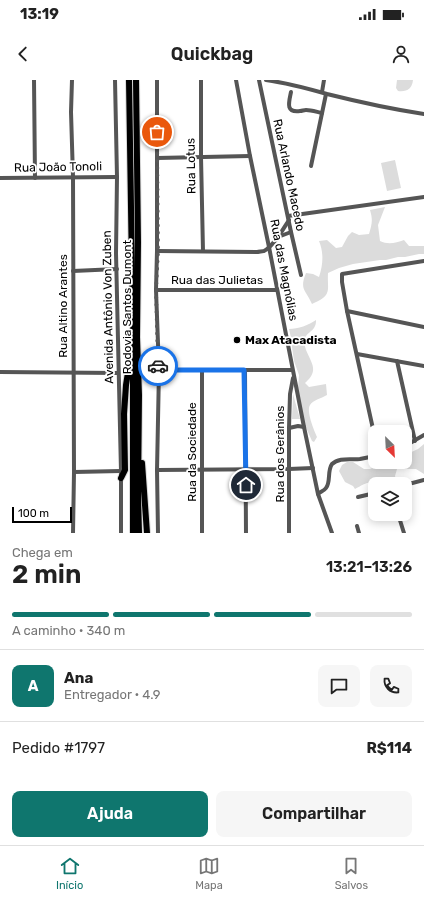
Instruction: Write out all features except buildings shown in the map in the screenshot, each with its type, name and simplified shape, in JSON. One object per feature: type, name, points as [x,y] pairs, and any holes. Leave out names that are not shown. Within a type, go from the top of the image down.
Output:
[{"type":"highway","name":"Rodovia Santos Dumont","points":[[129,80],[133,334],[132,533]]},
{"type":"highway","name":"Rodovia Santos Dumont","points":[[136,80],[139,533]]},
{"type":"highway","points":[[121,478],[124,470],[124,414],[126,384],[133,334]]},
{"type":"highway","points":[[139,451],[142,460],[148,533]]},
{"type":"street","points":[[34,80],[35,178]]},
{"type":"street","name":"Rua Altino Arantes","points":[[72,80],[73,533]]},
{"type":"street","name":"Avenida Antônio Von Zuben","points":[[115,80],[121,533]]},
{"type":"street","points":[[157,80],[158,251],[156,290],[159,370],[157,470],[158,533]]},
{"type":"street","name":"Rua Lotus","points":[[201,80],[203,251]]},
{"type":"street","name":"Rua das Magnólias","points":[[236,80],[292,370],[318,494],[332,533]]},
{"type":"street","name":"Rua Arlando Macedo","points":[[259,80],[301,275]]},
{"type":"street","points":[[266,80],[424,114]]},
{"type":"street","points":[[311,166],[322,113],[324,80]]},
{"type":"street","points":[[291,92],[290,109],[299,112],[306,110],[322,113]]},
{"type":"street","points":[[157,158],[250,156]]},
{"type":"street","name":"Rua João Tonoli","points":[[0,178],[116,177]]},
{"type":"street","points":[[158,251],[263,251],[269,247],[277,237],[288,218],[424,197]]},
{"type":"street","points":[[277,237],[291,232]]},
{"type":"street","points":[[372,425],[347,311],[342,274],[424,261]]},
{"type":"street","points":[[73,271],[117,269]]},
{"type":"street","name":"Rua das Julietas","points":[[156,290],[277,290]]},
{"type":"street","points":[[347,311],[424,327]]},
{"type":"street","points":[[356,354],[424,366]]},
{"type":"street","points":[[398,361],[415,440]]},
{"type":"street","points":[[159,370],[292,370]]},
{"type":"street","points":[[244,370],[246,533]]},
{"type":"street","name":"Rua da Sociedade","points":[[202,371],[202,533]]},
{"type":"street","points":[[0,372],[118,373]]},
{"type":"street","name":"Rua dos Gerânios","points":[[289,533],[289,428],[290,394],[293,375]]},
{"type":"street","points":[[289,428],[298,426],[304,427]]},
{"type":"street","points":[[412,442],[424,435]]},
{"type":"street","points":[[318,494],[326,489],[330,468],[332,465],[346,459],[368,457]]},
{"type":"street","points":[[157,470],[313,468]]},
{"type":"street","points":[[74,472],[120,471]]},
{"type":"street","points":[[412,483],[424,480]]},
{"type":"street","points":[[358,497],[368,494]]},
{"type":"street","points":[[400,521],[404,533]]},
{"type":"street","points":[[357,526],[358,533]]},
{"type":"shaded area","points":[[397,80],[413,80],[410,88],[398,91],[396,88]]},
{"type":"shaded area","points":[[395,160],[401,188],[387,191],[381,163]]},
{"type":"shaded area","points":[[385,207],[378,225],[380,241],[392,243],[404,240],[409,246],[424,246],[424,254],[353,264],[339,268],[328,273],[328,292],[326,295],[319,301],[312,304],[304,290],[303,283],[306,273],[319,277],[322,250],[319,241],[327,240],[336,248],[342,247],[352,232],[359,235],[369,234],[372,222],[370,210]]},
{"type":"shaded area","points":[[316,320],[314,328],[306,336],[304,341],[313,367],[312,375],[305,383],[309,387],[326,384],[327,395],[313,402],[309,408],[311,421],[317,437],[314,442],[312,441],[304,423],[298,388],[299,375],[294,361],[289,329],[310,324]]},
{"type":"shaded area","points":[[293,394],[300,419],[292,419]]},
{"type":"shaded area","points":[[424,444],[424,474],[416,469],[412,469],[412,452]]},
{"type":"shaded area","points":[[347,462],[353,462],[364,469],[397,469],[395,477],[368,477],[368,483],[355,489],[353,486],[345,482],[339,471],[342,465]]},
{"type":"way so far","points":[[157,132],[158,251],[156,290],[158,366]]},
{"type":"place","name":"Max Atacadista","points":[[237,340]]},
{"type":"route","points":[[158,366],[159,370],[244,370],[246,485]]}]
